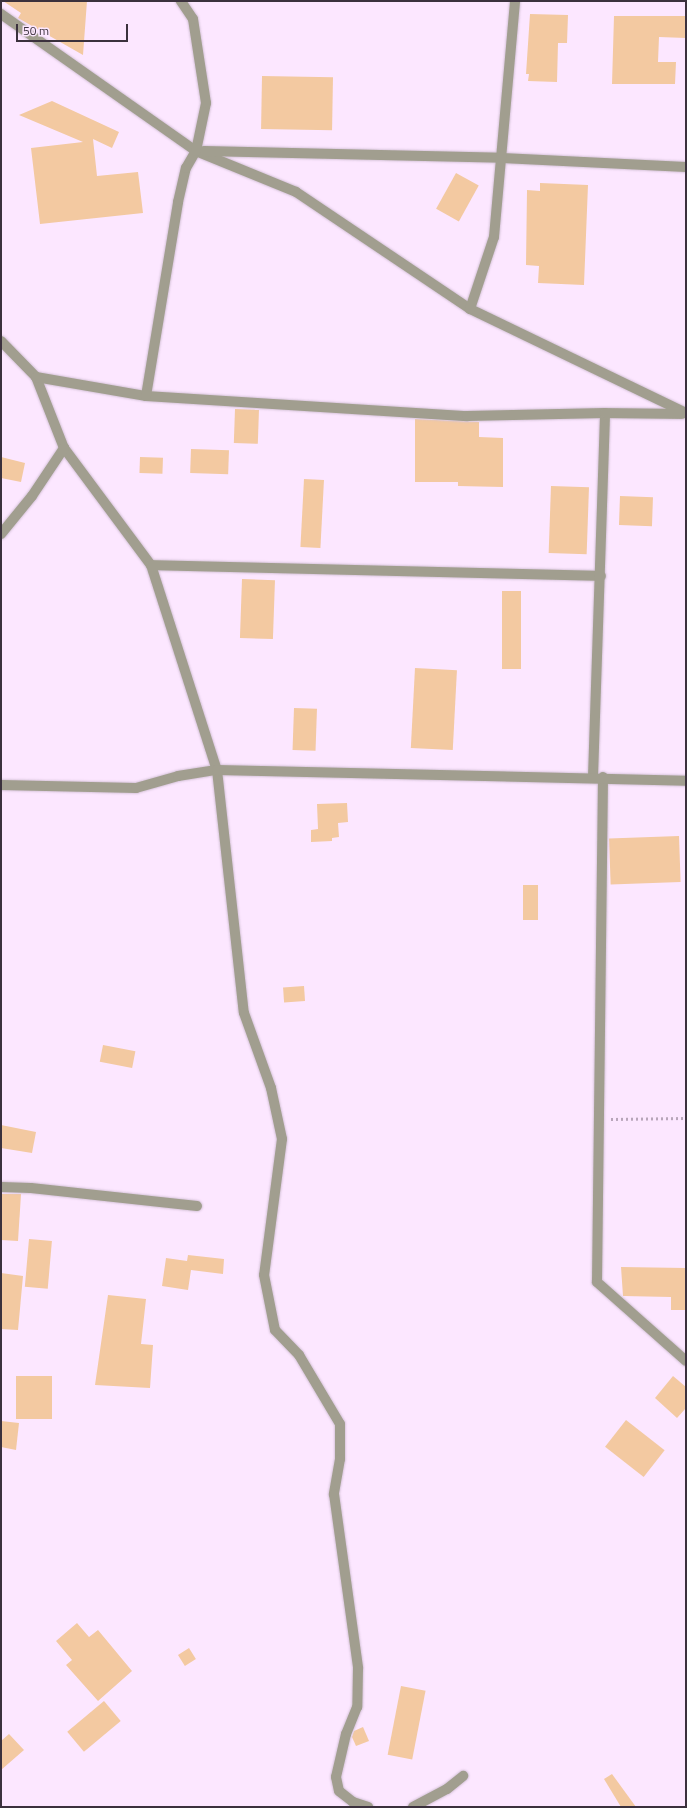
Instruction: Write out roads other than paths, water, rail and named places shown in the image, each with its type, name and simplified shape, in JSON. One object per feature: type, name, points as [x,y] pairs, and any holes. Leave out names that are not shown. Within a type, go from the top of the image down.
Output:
[{"type":"street","points":[[146,396],[178,202],[186,168],[196,151],[206,103],[192,19],[182,1]]},
{"type":"street","points":[[470,309],[494,237],[515,1]]},
{"type":"street","points":[[1,14],[196,151],[296,192],[470,309],[686,413]]},
{"type":"street","points":[[196,151],[502,158],[686,167]]},
{"type":"street","points":[[1,341],[36,377],[64,448],[151,565],[217,770],[244,1013],[271,1088],[282,1139],[264,1275],[275,1330],[300,1355],[340,1424],[340,1459],[334,1494],[358,1668],[357,1707],[346,1734],[336,1777],[339,1790],[353,1802],[368,1807]]},
{"type":"street","points":[[36,377],[146,396],[467,416],[686,413]]},
{"type":"street","points":[[605,413],[598,777],[599,1120],[597,1282],[686,1361]]},
{"type":"street","points":[[1,534],[32,496],[64,448]]},
{"type":"street","points":[[151,565],[602,576]]},
{"type":"street","points":[[1,785],[136,788],[178,776],[217,770],[598,777],[686,781]]},
{"type":"street","points":[[1,1187],[31,1188],[197,1206]]},
{"type":"street","points":[[413,1807],[447,1789],[463,1776]]}]
